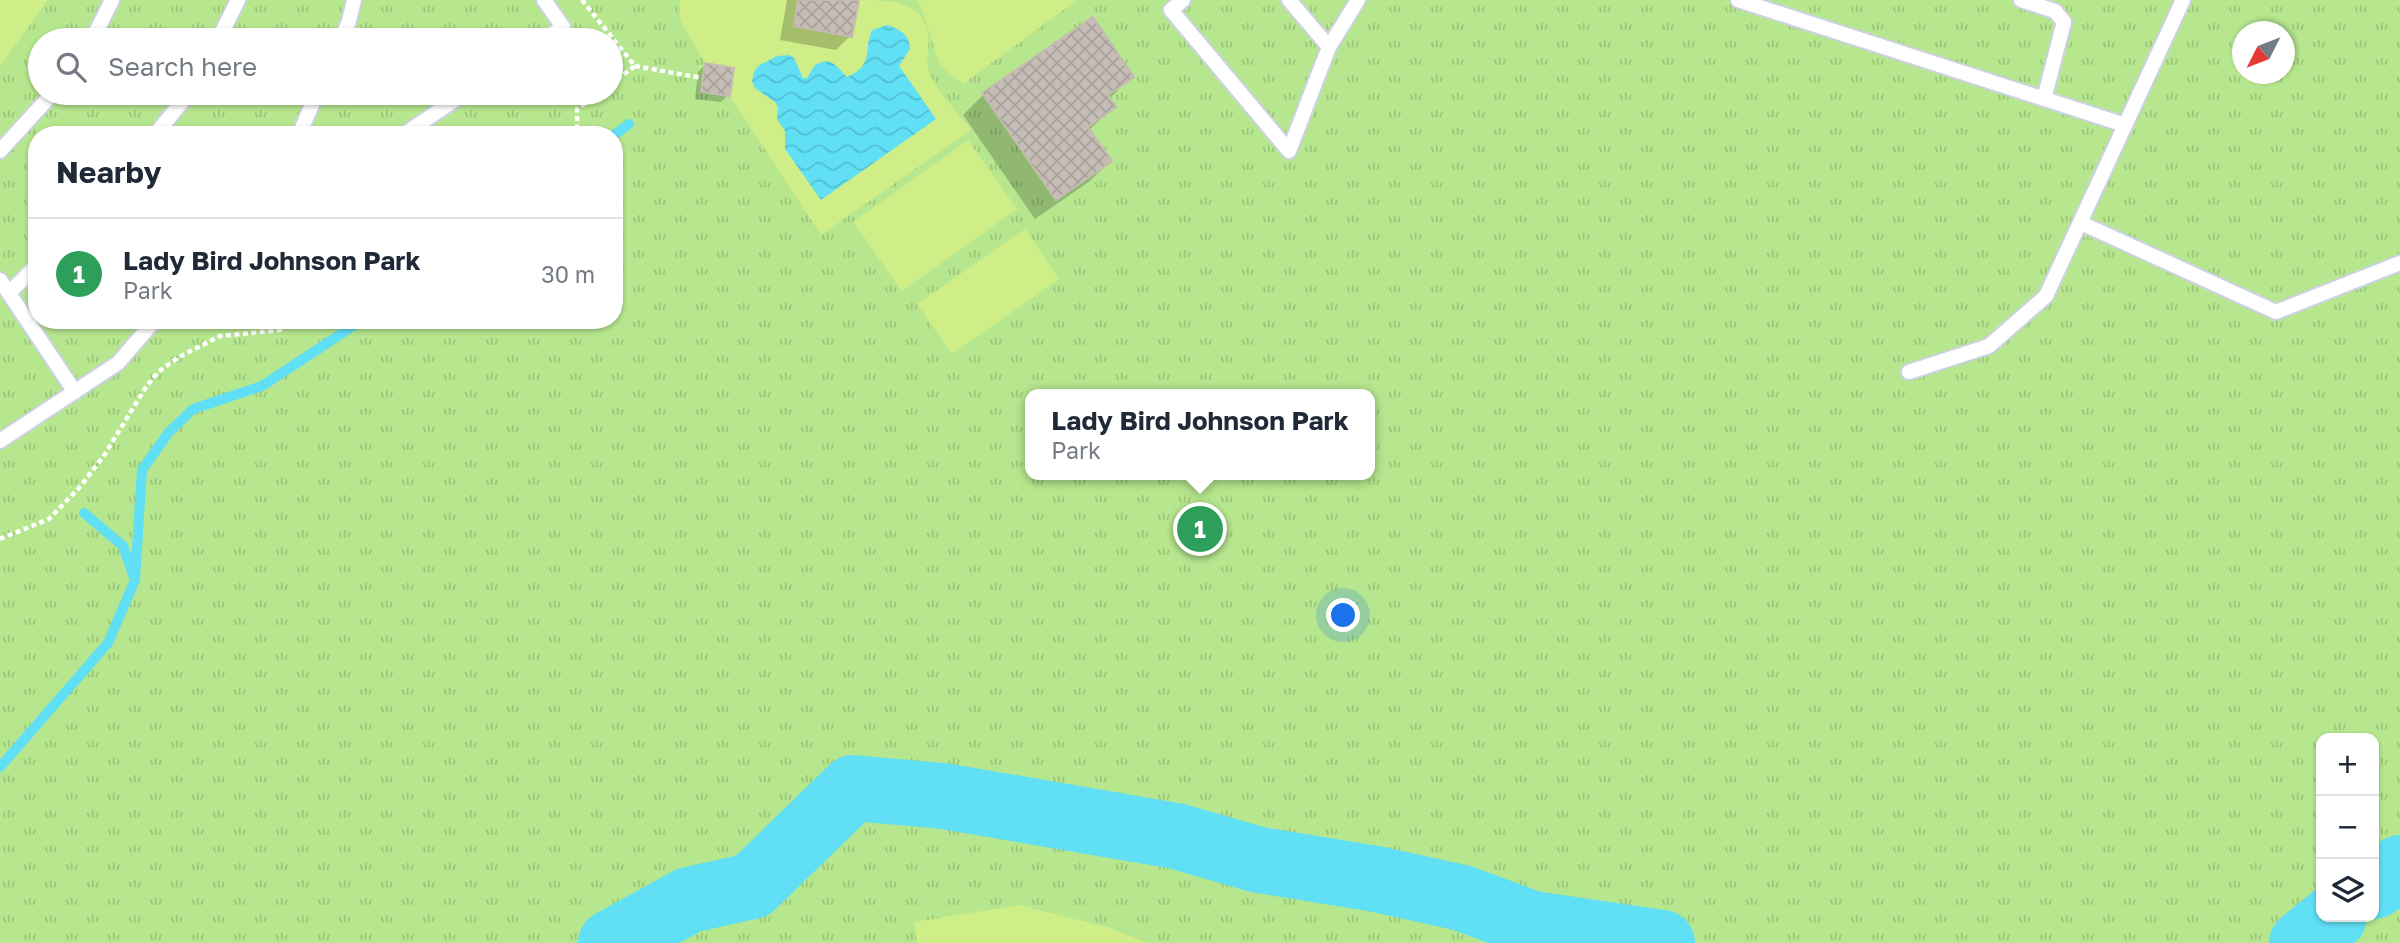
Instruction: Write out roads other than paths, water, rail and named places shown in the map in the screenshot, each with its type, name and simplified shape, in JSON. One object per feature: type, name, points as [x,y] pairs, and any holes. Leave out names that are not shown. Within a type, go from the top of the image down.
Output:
[{"type":"lane","points":[[98,28],[112,0]]},
{"type":"lane","points":[[224,28],[238,0]]},
{"type":"lane","points":[[346,28],[355,0]]},
{"type":"lane","points":[[544,0],[562,28]]},
{"type":"lane","points":[[1183,0],[1171,10],[1289,152],[1329,47],[1358,0]]},
{"type":"lane","points":[[1289,0],[1329,47]]},
{"type":"lane","points":[[1738,0],[2125,125]]},
{"type":"lane","points":[[2021,0],[2055,11],[2064,22],[2044,99]]},
{"type":"lane","points":[[1909,372],[1989,346],[2046,296],[2183,0]]},
{"type":"lane","points":[[0,151],[42,105]]},
{"type":"lane","points":[[162,126],[179,105]]},
{"type":"lane","points":[[303,126],[312,105]]},
{"type":"lane","points":[[416,126],[447,105]]},
{"type":"lane","points":[[2081,223],[2276,312],[2400,262]]},
{"type":"lane","points":[[9,293],[28,274]]},
{"type":"lane","points":[[0,280],[28,322]]},
{"type":"lane","points":[[33,329],[75,392]]},
{"type":"lane","points":[[0,441],[118,363],[147,329]]},
{"type":"water","points":[[887,25],[906,36],[910,49],[899,66],[936,119],[821,200],[785,149],[785,131],[777,119],[778,107],[755,88],[752,81],[754,72],[758,66],[777,56],[789,55],[794,58],[803,78],[807,78],[814,66],[825,62],[833,63],[847,77],[865,62],[872,30]]},
{"type":"waterway","points":[[623,128],[629,124]]},
{"type":"waterway","points":[[135,580],[142,470],[169,432],[193,409],[262,386],[348,329]]},
{"type":"waterway","points":[[0,767],[108,643],[135,580],[123,546],[84,513]]},
{"type":"waterway","points":[[611,943],[689,900],[752,886],[853,788],[943,796],[1176,836],[1259,860],[1376,879],[1462,898],[1532,924],[1662,943]]},
{"type":"waterway","points":[[2379,883],[2400,868]]},
{"type":"waterway","points":[[2302,943],[2328,922]]},
{"type":"place","name":"Lady Bird Johnson Park","points":[[1200,529]]}]
